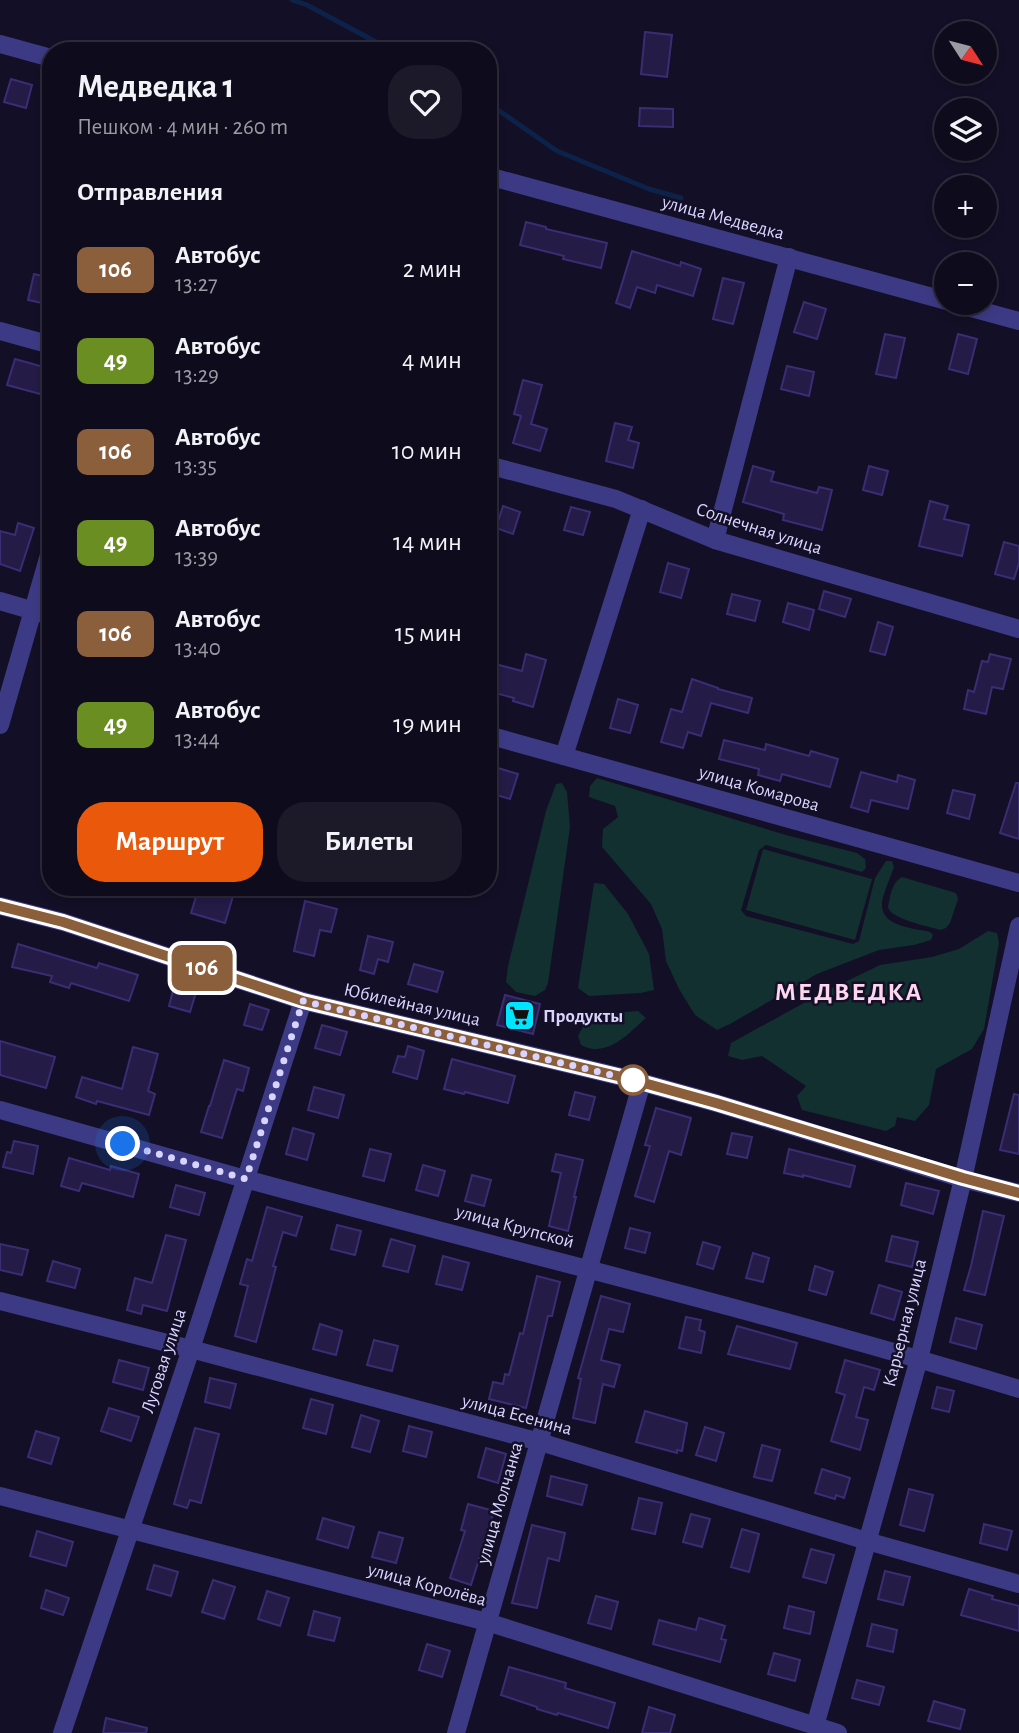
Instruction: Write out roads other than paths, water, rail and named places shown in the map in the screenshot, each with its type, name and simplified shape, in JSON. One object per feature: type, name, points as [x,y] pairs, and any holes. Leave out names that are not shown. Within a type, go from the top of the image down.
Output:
[{"type":"street","points":[[0,44],[42,56]]},
{"type":"street","name":"улица Медведка","points":[[497,178],[934,297]]},
{"type":"street","points":[[715,540],[789,257]]},
{"type":"street","points":[[997,315],[1019,321]]},
{"type":"street","points":[[0,331],[42,343]]},
{"type":"street","name":"Солнечная улица","points":[[497,467],[616,499],[715,540],[1019,629]]},
{"type":"street","points":[[564,756],[642,509]]},
{"type":"street","points":[[0,725],[42,580]]},
{"type":"street","points":[[0,601],[42,614]]},
{"type":"street","name":"улица Комарова","points":[[497,737],[1019,883]]},
{"type":"street","name":"Юбилейная улица","points":[[0,906],[63,922],[303,1001],[642,1082],[1019,1193]]},
{"type":"street","name":"Карьерная улица","points":[[815,1726],[919,1359],[963,1178],[1019,926]]},
{"type":"street","name":"Луговая улица","points":[[62,1733],[191,1349],[303,1001]]},
{"type":"street","name":"улица Молчанка","points":[[456,1733],[642,1082]]},
{"type":"street","name":"улица Крупской","points":[[0,1110],[246,1179],[590,1268],[1019,1389]]},
{"type":"street","name":"улица Есенина","points":[[0,1301],[540,1442],[1019,1584]]},
{"type":"street","name":"улица Королёва","points":[[0,1496],[487,1622],[838,1733]]},
{"type":"waterway","points":[[292,0],[307,5],[376,42]]},
{"type":"waterway","points":[[497,109],[557,151],[649,189],[681,198]]},
{"type":"place","name":"Продукты","points":[[520,1016]]},
{"type":"district","name":"МЕДВЕДКА","points":[[849,992]]}]
